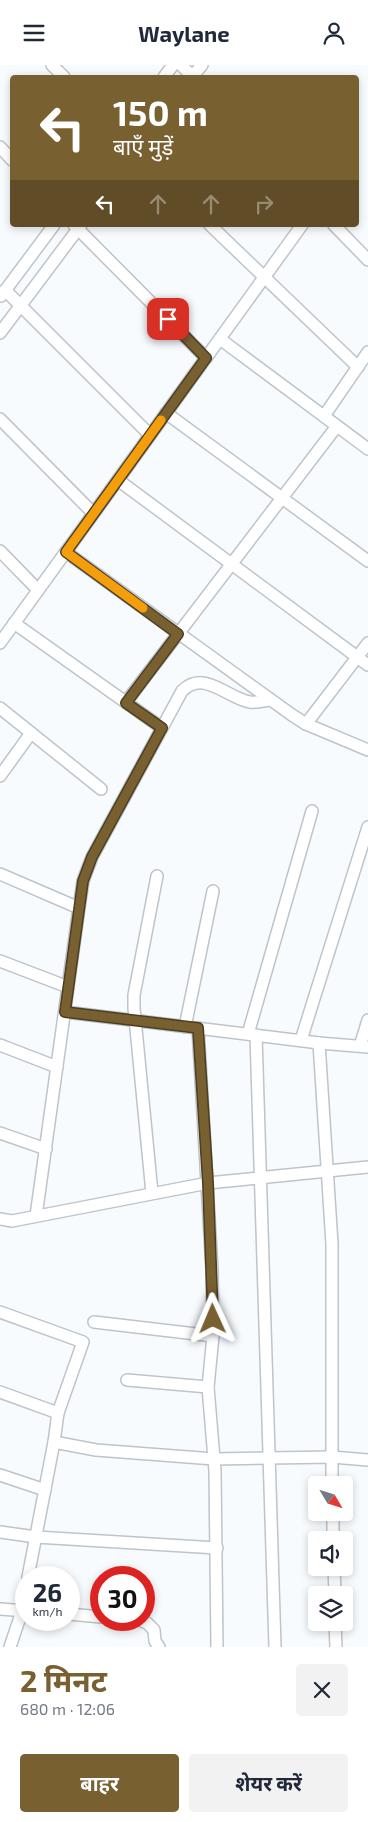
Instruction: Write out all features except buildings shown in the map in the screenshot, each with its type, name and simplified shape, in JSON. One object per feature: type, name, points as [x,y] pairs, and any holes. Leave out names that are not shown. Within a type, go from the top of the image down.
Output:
[{"type":"street","points":[[52,65],[62,75]]},
{"type":"street","points":[[182,65],[191,75]]},
{"type":"street","points":[[0,147],[10,159]]},
{"type":"street","points":[[52,227],[2,293],[20,306],[150,435]]},
{"type":"street","points":[[0,333],[77,227]]},
{"type":"street","points":[[79,227],[206,358]]},
{"type":"street","points":[[212,227],[358,367]]},
{"type":"street","points":[[0,643],[301,227]]},
{"type":"street","points":[[336,227],[368,261]]},
{"type":"street","points":[[220,339],[368,449]]},
{"type":"street","points":[[324,417],[368,353]]},
{"type":"street","points":[[166,413],[368,561]]},
{"type":"street","points":[[0,419],[94,513]]},
{"type":"street","points":[[126,703],[337,426]]},
{"type":"street","points":[[118,480],[368,665]]},
{"type":"street","points":[[0,551],[38,590]]},
{"type":"street","points":[[66,552],[306,725],[368,750]]},
{"type":"street","points":[[14,623],[162,728]]},
{"type":"street","points":[[306,725],[368,643]]},
{"type":"street","points":[[36,1216],[83,881],[92,857],[182,691],[188,685],[196,682],[206,683],[249,702],[260,702],[270,699]]},
{"type":"street","points":[[0,708],[101,789]]},
{"type":"street","points":[[0,776],[31,733]]},
{"type":"street","points":[[275,1647],[260,1177],[252,1035],[312,811]]},
{"type":"street","points":[[301,1040],[368,827]]},
{"type":"street","points":[[0,874],[79,907]]},
{"type":"street","points":[[152,1193],[134,1021],[134,995],[157,876]]},
{"type":"street","points":[[185,1027],[213,891]]},
{"type":"street","points":[[0,961],[68,987]]},
{"type":"street","points":[[65,1012],[364,1047],[368,1020]]},
{"type":"street","points":[[198,1028],[208,1183],[213,1336],[208,1387],[214,1459],[217,1548],[217,1647]]},
{"type":"street","points":[[319,1043],[332,1244],[332,1476]]},
{"type":"street","points":[[0,1045],[57,1067]]},
{"type":"street","points":[[0,1133],[46,1149]]},
{"type":"street","points":[[0,1219],[12,1221],[208,1183],[368,1167]]},
{"type":"street","points":[[0,1312],[83,1342],[58,1413],[30,1566]]},
{"type":"street","points":[[94,1322],[213,1336]]},
{"type":"street","points":[[127,1380],[208,1387]]},
{"type":"street","points":[[0,1392],[58,1413]]},
{"type":"street","points":[[54,1442],[96,1450],[214,1459],[332,1457],[368,1460]]},
{"type":"street","points":[[0,1475],[45,1490]]},
{"type":"street","points":[[0,1532],[36,1537],[217,1548]]},
{"type":"street","points":[[0,1609],[15,1610]]},
{"type":"street","points":[[10,1647],[16,1631]]},
{"type":"street","points":[[154,1631],[155,1641],[159,1647]]},
{"type":"street","points":[[335,1631],[336,1647]]},
{"type":"slow traffic","points":[[143,608],[66,552],[161,420]]},
{"type":"route","points":[[168,319],[206,358],[66,552],[178,634],[126,703],[162,728],[92,857],[83,881],[65,1012],[198,1028],[208,1183],[213,1319]]}]
